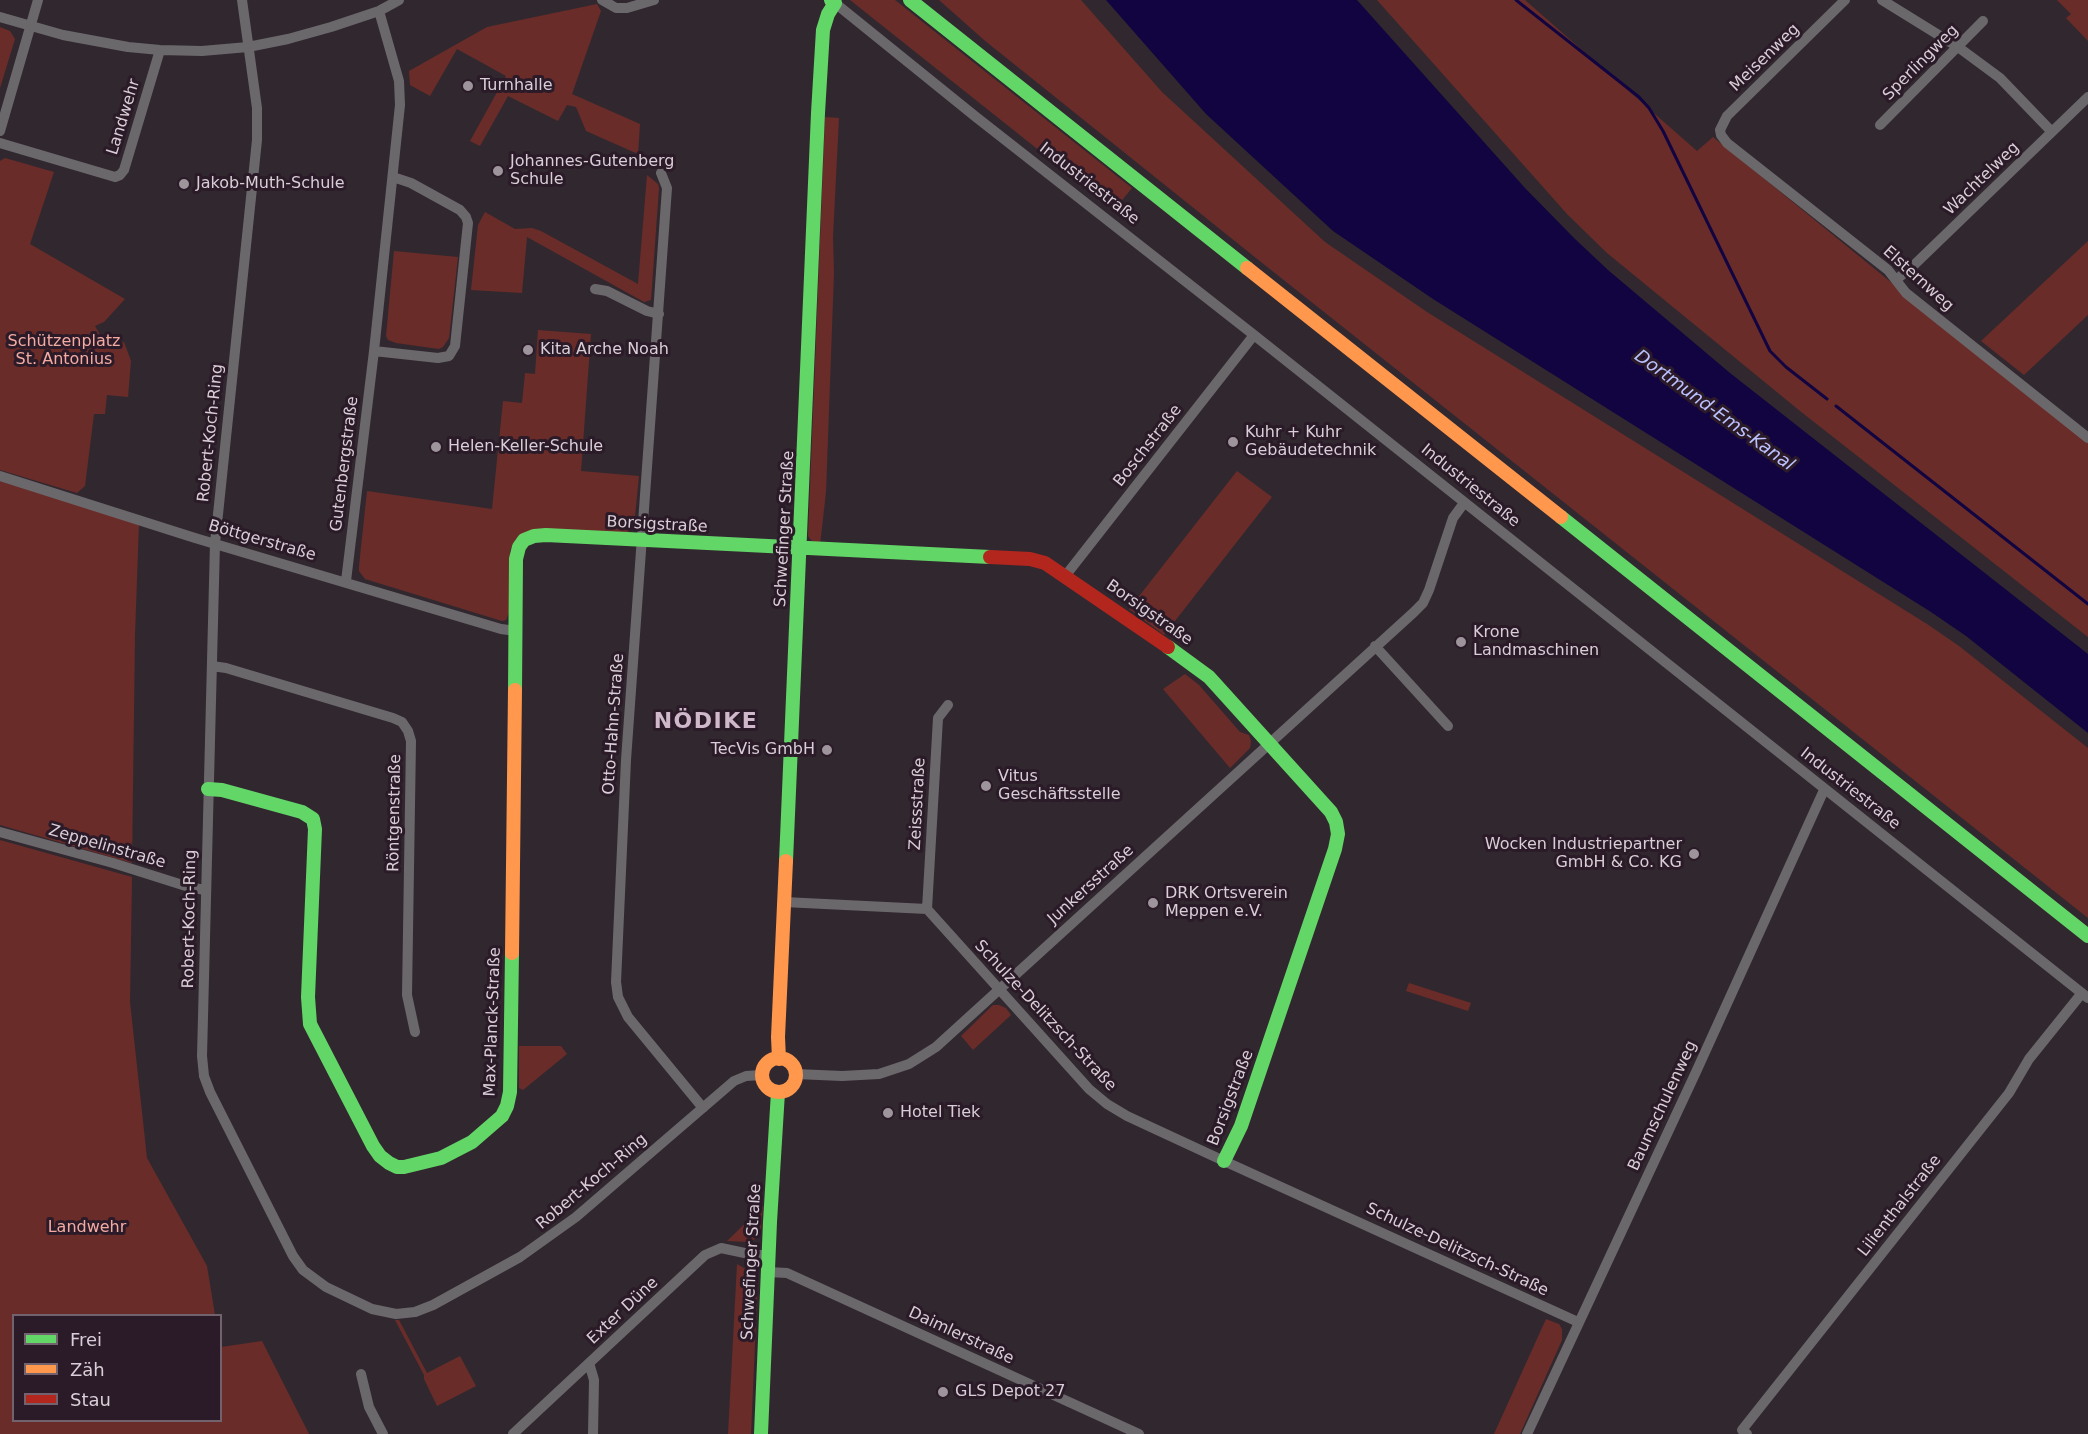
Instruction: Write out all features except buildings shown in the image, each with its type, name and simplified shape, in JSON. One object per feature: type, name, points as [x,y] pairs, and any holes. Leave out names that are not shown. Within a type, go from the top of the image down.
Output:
[{"type":"street","points":[[0,131],[38,0]]},
{"type":"street","name":"Robert-Koch-Ring","points":[[242,0],[257,108],[257,140],[215,543],[205,890],[202,1056],[204,1077],[292,1256],[303,1270],[326,1287],[372,1309],[396,1314],[415,1312],[433,1305],[520,1257],[576,1217],[734,1081],[746,1076],[762,1075]]},
{"type":"street","points":[[0,17],[96,42],[159,50],[202,51],[248,47],[331,27],[379,11],[399,0]]},
{"type":"street","points":[[602,0],[616,8],[627,8],[654,0]]},
{"type":"street","points":[[910,0],[2088,936]]},
{"type":"street","points":[[917,0],[951,33]]},
{"type":"street","name":"Meisenweg","points":[[1727,143],[1720,130],[1727,116],[1845,0]]},
{"type":"street","points":[[1882,0],[1958,47],[2000,78],[2052,132]]},
{"type":"street","name":"Industriestraße","points":[[833,2],[2085,996]]},
{"type":"street","name":"Schwefinger Straße","points":[[779,1059],[823,30],[833,2]]},
{"type":"street","name":"Gutenbergstraße","points":[[346,582],[374,351],[400,105],[399,81],[379,11]]},
{"type":"street","name":"Sperlingweg","points":[[1880,125],[1983,21]]},
{"type":"street","name":"Landwehr","points":[[0,142],[115,177],[120,175],[124,170],[159,50]]},
{"type":"street","name":"Wachtelweg","points":[[1896,280],[2088,97]]},
{"type":"street","name":"Elsternweg","points":[[1727,143],[1888,270],[1906,293],[2088,438]]},
{"type":"street","name":"Otto-Hahn-Straße","points":[[661,173],[667,188],[623,804],[616,982],[618,997],[628,1017],[703,1108]]},
{"type":"street","points":[[374,351],[438,358],[449,356],[455,346],[468,223],[466,217],[460,210],[421,188],[393,177]]},
{"type":"street","points":[[595,289],[607,291],[647,311],[659,314]]},
{"type":"street","name":"Boschstraße","points":[[1066,575],[1254,335]]},
{"type":"street","name":"Böttgerstraße","points":[[0,476],[501,629],[516,631]]},
{"type":"street","name":"Junkersstraße","points":[[796,1074],[842,1076],[879,1074],[909,1064],[936,1047],[1423,603],[1453,518],[1464,503]]},
{"type":"street","name":"Borsigstraße","points":[[524,540],[534,536],[546,536],[1030,559],[1045,563],[1066,575],[1209,677],[1331,812],[1338,834],[1271,1041],[1241,1126],[1224,1161]]},
{"type":"street","name":"Max-Planck-Straße","points":[[208,789],[222,790],[302,812],[313,819],[315,829],[308,997],[310,1024],[373,1146],[388,1163],[404,1167],[453,1153],[471,1142],[502,1116],[510,1092],[516,559],[519,547],[524,540]]},
{"type":"street","points":[[1375,646],[1449,726]]},
{"type":"street","name":"Röntgenstraße","points":[[212,666],[226,668],[393,718],[402,722],[408,731],[411,741],[407,995],[415,1032]]},
{"type":"street","name":"Zeissstraße","points":[[927,909],[938,718],[948,705]]},
{"type":"street","name":"Baumschulenweg","points":[[1527,1434],[1696,1072],[1824,790]]},
{"type":"street","name":"Zeppelinstraße","points":[[0,832],[205,890]]},
{"type":"street","points":[[784,902],[927,909]]},
{"type":"street","name":"Schulze-Delitzsch-Straße","points":[[927,909],[1089,1089],[1107,1104],[1127,1116],[1224,1161],[1578,1322]]},
{"type":"street","name":"Lilienthalstraße","points":[[1747,1434],[1742,1430],[2009,1093],[2029,1059],[2085,996]]},
{"type":"street","points":[[779,1059],[791,1064],[796,1074],[793,1085],[784,1092],[769,1089],[762,1075],[765,1065],[779,1059]]},
{"type":"street","name":"Schwefinger Straße","points":[[761,1434],[778,1092]]},
{"type":"street","name":"Exter Düne","points":[[513,1434],[705,1255],[722,1248],[754,1255],[769,1255]]},
{"type":"street","name":"Daimlerstraße","points":[[768,1272],[787,1273],[1139,1434]]},
{"type":"street","points":[[589,1363],[594,1380],[593,1434]]},
{"type":"street","points":[[362,1374],[369,1407],[383,1434]]},
{"type":"green space","points":[[850,0],[895,0],[1132,188],[1114,210]]},
{"type":"green space","points":[[939,0],[1081,0],[1162,92],[1325,242],[1427,312],[1927,624],[1959,646],[2088,748],[2088,918],[1261,262],[984,40]]},
{"type":"green space","points":[[1377,0],[1525,0],[1697,151],[1713,137],[2088,443],[2088,637],[1800,411],[1607,253],[1567,214]]},
{"type":"green space","points":[[2057,0],[2088,0],[2088,41],[2066,18],[2071,14]]},
{"type":"green space","points":[[597,4],[601,11],[572,94],[640,124],[638,154],[586,131],[576,107],[567,105],[558,121],[508,96],[480,146],[470,141],[506,76],[457,49],[430,96],[410,85],[409,71],[487,27]]},
{"type":"green space","points":[[0,27],[10,31],[15,39],[0,88]]},
{"type":"green space","points":[[825,117],[839,118],[833,237],[834,273],[826,492],[820,545],[808,536]]},
{"type":"green space","name":"Schützenplatz St. Antonius","points":[[5,158],[54,172],[30,244],[125,299],[104,322],[95,326],[107,347],[124,342],[131,361],[128,397],[107,395],[105,414],[94,414],[85,486],[77,493],[0,470],[0,161]]},
{"type":"green space","points":[[647,175],[658,184],[659,188],[651,300],[644,302],[527,237],[522,293],[471,290],[478,225],[485,212],[515,229],[532,228],[541,231],[638,284]]},
{"type":"green space","points":[[2088,241],[2088,315],[2024,375],[1981,341]]},
{"type":"green space","points":[[394,251],[458,257],[449,338],[439,349],[396,343],[388,340],[386,336]]},
{"type":"green space","points":[[538,330],[591,334],[581,471],[639,476],[634,526],[627,533],[513,544],[510,551],[509,613],[506,620],[502,621],[365,579],[359,571],[359,566],[367,491],[492,509],[503,401],[522,403],[525,373],[535,374]]},
{"type":"green space","points":[[1237,471],[1272,497],[1164,635],[1129,609]]},
{"type":"green space","points":[[0,481],[139,523],[132,863],[0,825]]},
{"type":"green space","points":[[1185,674],[1199,685],[1240,732],[1249,735],[1250,748],[1230,768],[1163,689]]},
{"type":"green space","name":"Landwehr","points":[[0,840],[132,877],[130,1002],[147,1158],[207,1266],[215,1314],[12,1314],[12,1422],[222,1422],[222,1347],[262,1341],[309,1434],[0,1434]]},
{"type":"green space","points":[[1409,983],[1471,1003],[1468,1011],[1406,991]]},
{"type":"green space","points":[[993,1005],[1006,1008],[1011,1015],[973,1050],[961,1036]]},
{"type":"green space","points":[[519,1046],[561,1046],[567,1054],[523,1090],[519,1088]]},
{"type":"green space","points":[[763,1206],[761,1229],[755,1239],[749,1242],[727,1241]]},
{"type":"green space","points":[[737,1264],[758,1276],[751,1434],[728,1434]]},
{"type":"green space","points":[[1546,1319],[1559,1324],[1562,1329],[1562,1340],[1520,1434],[1494,1434]]},
{"type":"green space","points":[[395,1320],[399,1320],[427,1373],[460,1356],[476,1386],[437,1406],[424,1375]]},
{"type":"water","name":"Dortmund-Ems-Kanal","points":[[1106,0],[1357,0],[1525,188],[1608,270],[1730,373],[2088,654],[2088,733],[1966,636],[1931,612],[1433,299],[1333,231],[1206,114]]},
{"type":"waterway","points":[[1516,0],[1639,97],[1649,108],[1663,131],[1770,351],[1786,367],[1827,399]]},
{"type":"waterway","points":[[1836,406],[2088,604]]},
{"type":"traffic: fast","points":[[786,861],[818,113],[823,30],[828,14],[835,3],[831,0]]},
{"type":"traffic: fast","points":[[910,0],[1247,268]]},
{"type":"traffic: fast","points":[[1561,517],[2088,936]]},
{"type":"traffic: fast","points":[[515,690],[516,559],[519,547],[524,540],[534,536],[990,557]]},
{"type":"traffic: fast","points":[[1168,647],[1209,677],[1331,812],[1338,834],[1335,849],[1241,1126],[1224,1161]]},
{"type":"traffic: fast","points":[[208,789],[222,790],[302,812],[313,819],[315,829],[308,997],[310,1024],[373,1146],[389,1163],[397,1167],[404,1167],[441,1158],[472,1142],[502,1116],[510,1092],[512,953]]},
{"type":"traffic: fast","points":[[761,1434],[778,1092]]},
{"type":"traffic: slow","points":[[1247,268],[1561,517]]},
{"type":"traffic: slow","points":[[512,953],[515,690]]},
{"type":"traffic: slow","points":[[779,1059],[786,861]]},
{"type":"traffic: slow","points":[[779,1058],[791,1063],[796,1075],[791,1087],[779,1092],[767,1087],[762,1075],[767,1063],[779,1058]]},
{"type":"traffic: jam","points":[[990,557],[1030,559],[1045,563],[1168,647]]},
{"type":"place","name":"Turnhalle","points":[[468,86]]},
{"type":"place","name":"Johannes-Gutenberg Schule","points":[[498,171]]},
{"type":"place","name":"Jakob-Muth-Schule","points":[[184,184]]},
{"type":"place","name":"Kita Arche Noah","points":[[528,350]]},
{"type":"place","name":"Kuhr + Kuhr Gebäudetechnik","points":[[1233,442]]},
{"type":"place","name":"Helen-Keller-Schule","points":[[436,447]]},
{"type":"place","name":"Krone Landmaschinen","points":[[1461,642]]},
{"type":"place","name":"TecVis GmbH","points":[[827,750]]},
{"type":"place","name":"Vitus Geschäftsstelle","points":[[986,786]]},
{"type":"place","name":"Wocken Industriepartner GmbH & Co. KG","points":[[1694,854]]},
{"type":"place","name":"DRK Ortsverein Meppen e.V.","points":[[1153,903]]},
{"type":"place","name":"Hotel Tiek","points":[[888,1113]]},
{"type":"place","name":"GLS Depot 27","points":[[943,1392]]},
{"type":"district","name":"NÖDIKE","points":[[706,722]]}]
